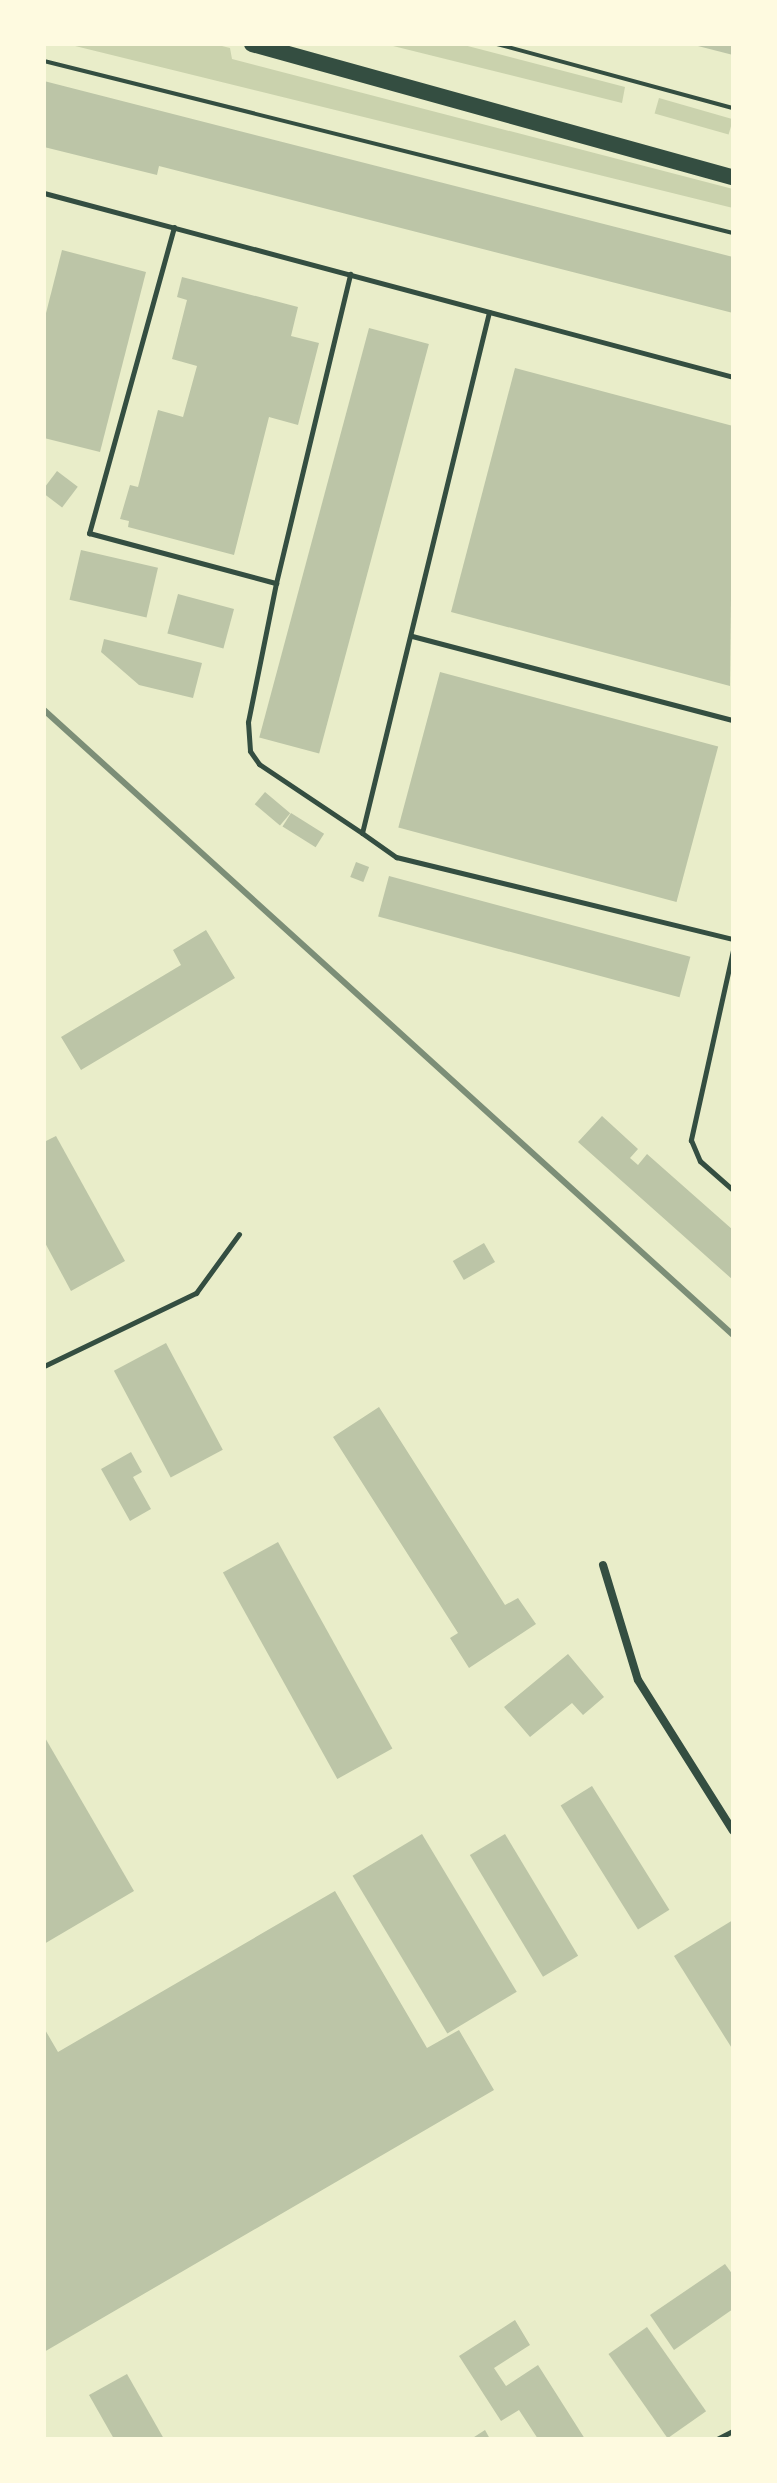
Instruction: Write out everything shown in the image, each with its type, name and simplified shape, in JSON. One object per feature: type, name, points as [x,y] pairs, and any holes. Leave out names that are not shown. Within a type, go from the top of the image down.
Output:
[{"type":"main road","points":[[252,44],[733,177]]},
{"type":"street","points":[[603,1565],[638,1680],[733,1831]]},
{"type":"lane","points":[[44,193],[733,377]]},
{"type":"lane","points":[[174,227],[89,533],[276,583]]},
{"type":"lane","points":[[350,274],[276,583],[248,722],[250,751],[259,764],[396,857],[733,939]]},
{"type":"lane","points":[[362,833],[489,312]]},
{"type":"lane","points":[[412,636],[733,720]]},
{"type":"lane","points":[[733,950],[691,1140],[700,1161],[733,1190]]},
{"type":"lane","points":[[44,1366],[196,1293],[239,1234]]},
{"type":"lane","points":[[717,2439],[733,2431]]},
{"type":"path","points":[[497,44],[733,108]]},
{"type":"path","points":[[44,61],[733,233]]},
{"type":"green space","points":[[67,44],[214,44],[230,48],[232,59],[733,189],[733,208]]},
{"type":"green space","points":[[385,44],[460,44],[625,87],[622,103]]},
{"type":"green space","points":[[659,98],[733,119],[729,135],[655,113]]},
{"type":"building","points":[[733,44],[733,55],[694,45]]},
{"type":"building","points":[[44,81],[733,257],[733,313],[159,166],[157,175],[44,147]]},
{"type":"building","points":[[62,250],[146,272],[100,452],[44,438],[44,321]]},
{"type":"building","points":[[182,277],[298,307],[291,336],[319,343],[298,425],[269,417],[234,555],[128,527],[129,521],[120,519],[130,485],[138,487],[158,410],[183,417],[197,366],[172,359],[187,300],[177,297]]},
{"type":"building","points":[[369,328],[429,344],[319,754],[259,738]]},
{"type":"building","points":[[515,368],[733,426],[730,686],[451,612]]},
{"type":"building","points":[[57,471],[78,487],[62,507],[44,494],[44,488]]},
{"type":"building","points":[[81,550],[158,568],[147,617],[70,600]]},
{"type":"building","points":[[178,594],[234,609],[223,649],[167,634]]},
{"type":"building","points":[[104,639],[202,663],[193,698],[139,685],[101,652]]},
{"type":"building","points":[[440,672],[718,747],[677,902],[398,828]]},
{"type":"building","points":[[265,792],[290,813],[280,825],[255,804]]},
{"type":"building","points":[[291,813],[324,834],[316,847],[283,827]]},
{"type":"building","points":[[356,862],[369,867],[363,882],[350,877]]},
{"type":"building","points":[[389,876],[690,957],[679,997],[378,917]]},
{"type":"building","points":[[206,930],[235,978],[81,1070],[61,1037],[181,965],[173,950]]},
{"type":"building","points":[[602,1116],[638,1149],[630,1158],[638,1165],[647,1154],[733,1230],[733,1280],[578,1142]]},
{"type":"building","points":[[56,1136],[125,1261],[71,1291],[44,1241],[44,1142]]},
{"type":"building","points":[[484,1243],[495,1262],[464,1280],[453,1261]]},
{"type":"building","points":[[166,1343],[223,1450],[171,1478],[114,1371]]},
{"type":"building","points":[[379,1407],[505,1605],[518,1598],[536,1624],[469,1668],[450,1638],[458,1633],[333,1437]]},
{"type":"building","points":[[131,1452],[142,1472],[133,1477],[151,1509],[130,1521],[101,1469]]},
{"type":"building","points":[[278,1542],[392,1748],[337,1779],[223,1573]]},
{"type":"building","points":[[568,1654],[604,1697],[583,1715],[572,1703],[530,1737],[504,1707]]},
{"type":"building","points":[[44,1736],[134,1891],[44,1944]]},
{"type":"building","points":[[592,1786],[669,1910],[638,1929],[561,1806]]},
{"type":"building","points":[[422,1834],[517,1992],[447,2033],[353,1876]]},
{"type":"building","points":[[505,1834],[578,1956],[543,1977],[470,1855]]},
{"type":"building","points":[[335,1891],[427,2048],[459,2030],[494,2090],[44,2352],[44,2028],[58,2052]]},
{"type":"building","points":[[733,1920],[733,2050],[674,1956]]},
{"type":"building","points":[[725,2264],[733,2275],[733,2309],[674,2350],[650,2315]]},
{"type":"building","points":[[515,2320],[530,2345],[494,2368],[506,2386],[538,2365],[585,2439],[538,2439],[519,2410],[501,2421],[459,2356]]},
{"type":"building","points":[[647,2327],[706,2411],[668,2438],[608,2354]]},
{"type":"building","points":[[127,2374],[164,2439],[114,2439],[89,2395]]},
{"type":"building","points":[[485,2430],[490,2439],[471,2439]]},
{"type":"railway","points":[[44,710],[733,1335]]}]
